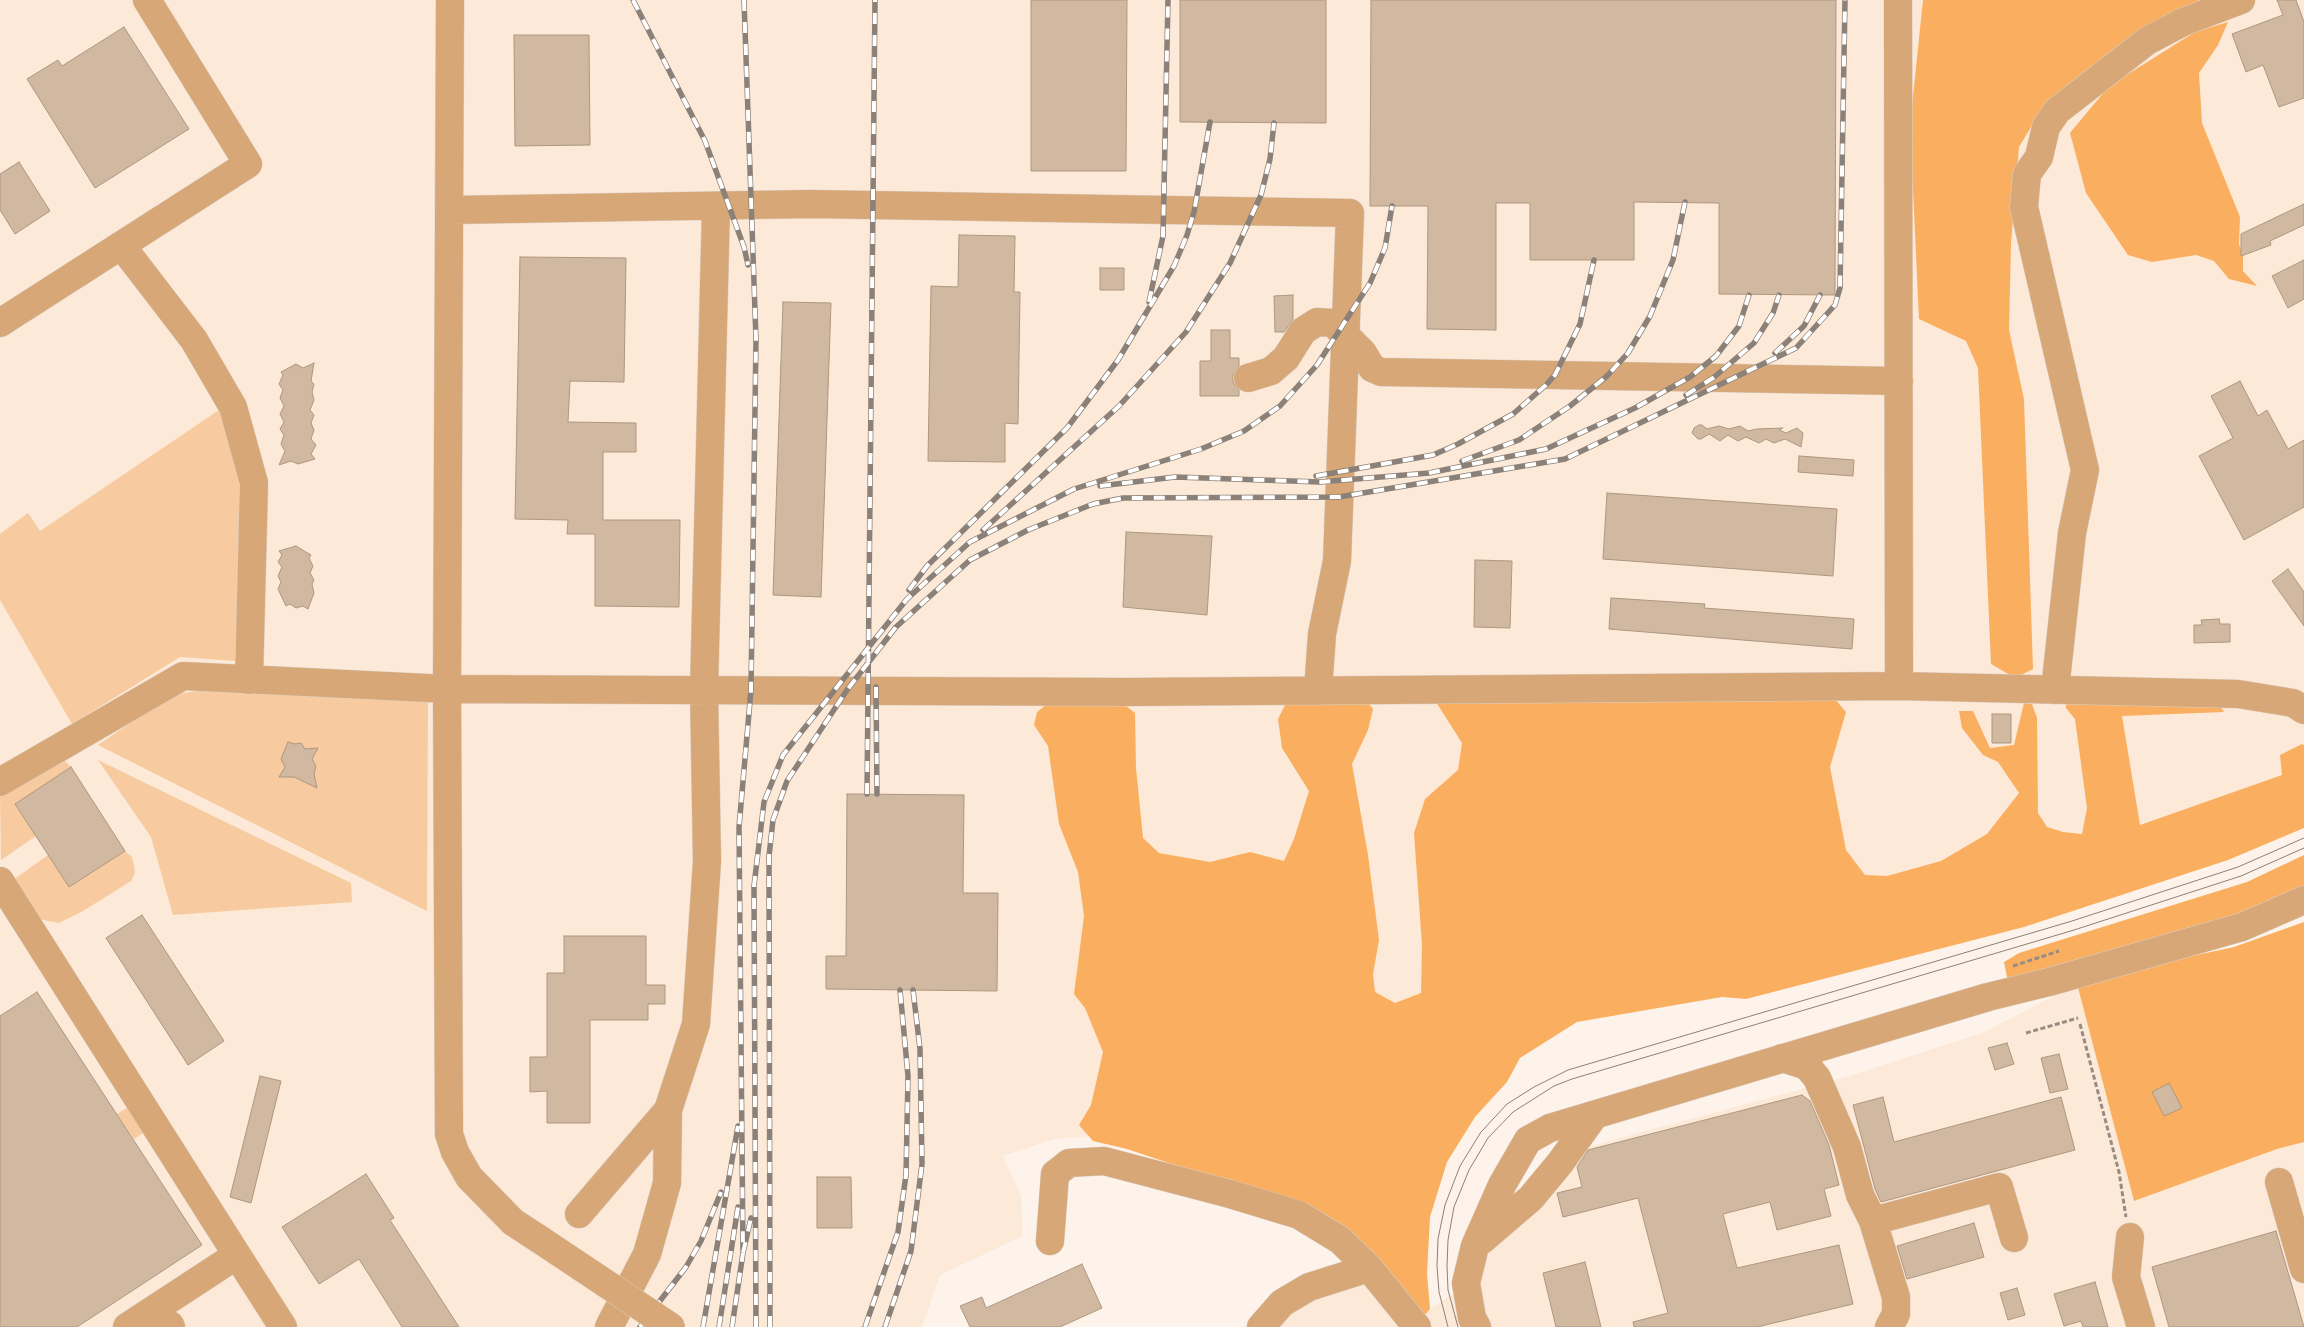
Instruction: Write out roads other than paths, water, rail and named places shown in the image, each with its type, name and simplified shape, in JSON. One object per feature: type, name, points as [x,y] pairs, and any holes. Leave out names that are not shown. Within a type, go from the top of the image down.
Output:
[{"type":"street","points":[[0,323],[248,164],[147,0]]},
{"type":"street","points":[[450,0],[447,689],[449,1134],[456,1152],[470,1177],[513,1222],[671,1327]]},
{"type":"street","points":[[1898,0],[1899,686]]},
{"type":"street","points":[[2055,690],[2072,533],[2085,470],[2024,207],[2027,174],[2039,157],[2046,127],[2057,111],[2147,41],[2183,22],[2241,0]]},
{"type":"street","points":[[450,210],[810,204],[1350,213],[1337,561],[1322,634],[1318,691]]},
{"type":"street","points":[[609,1327],[647,1254],[666,1183],[668,1110],[696,1024],[707,861],[704,690],[716,206]]},
{"type":"street","points":[[121,245],[194,340],[233,407],[254,483],[249,680]]},
{"type":"street","points":[[1248,378],[1271,371],[1286,358],[1303,331],[1318,322],[1334,323],[1363,353],[1372,368],[1381,372],[1899,381]]},
{"type":"street","points":[[0,782],[183,676],[447,689],[1318,691],[1899,686],[2238,694],[2293,703],[2304,710]]},
{"type":"street","points":[[0,881],[283,1327]]},
{"type":"street","points":[[1477,1327],[1472,1318],[1466,1284],[1475,1246],[1502,1186],[1528,1140],[1550,1128],[1988,997],[2049,982],[2242,926],[2304,900]]},
{"type":"street","points":[[1782,1058],[1807,1066],[1817,1078],[1847,1147],[1860,1195],[1873,1221],[1896,1297],[1896,1314],[1889,1327]]},
{"type":"street","points":[[579,1214],[668,1110]]},
{"type":"street","points":[[1475,1246],[1530,1198],[1560,1163],[1594,1116]]},
{"type":"street","points":[[1050,1241],[1055,1174],[1069,1163],[1104,1161],[1230,1194],[1300,1215],[1340,1240],[1369,1268],[1417,1327]]},
{"type":"street","points":[[2280,1182],[2304,1269]]},
{"type":"street","points":[[1873,1221],[1999,1188],[2014,1238]]},
{"type":"street","points":[[2130,1238],[2126,1277],[2141,1327]]},
{"type":"street","points":[[127,1327],[237,1255]]},
{"type":"street","points":[[1260,1327],[1282,1303],[1309,1287],[1369,1268]]},
{"type":"street","points":[[167,1327],[170,1325],[172,1327]]},
{"type":"tram line","points":[[1448,1327],[1439,1292],[1437,1266],[1438,1239],[1445,1205],[1460,1166],[1481,1132],[1507,1104],[1534,1087],[1568,1070],[2072,921],[2238,867],[2304,838]]},
{"type":"tram line","points":[[1458,1327],[1448,1290],[1447,1266],[1448,1240],[1454,1207],[1469,1170],[1488,1138],[1513,1112],[1554,1086],[1572,1079],[2074,930],[2241,876],[2304,848]]},
{"type":"railway","points":[[633,0],[705,141],[744,247],[748,265]]},
{"type":"railway","points":[[744,0],[756,339],[751,690],[739,827],[743,1253],[751,1218]]},
{"type":"railway","points":[[867,794],[875,0]]},
{"type":"railway","points":[[1149,302],[1163,236],[1168,0]]},
{"type":"railway","points":[[770,1327],[769,856],[773,820],[787,781],[847,690],[896,627],[970,560],[1028,530],[1093,504],[1123,498],[1339,497],[1565,459],[1796,348],[1835,305],[1840,288],[1845,0]]},
{"type":"railway","points":[[909,590],[927,566],[1067,428],[1118,360],[1174,266],[1187,235],[1194,212],[1210,122]]},
{"type":"railway","points":[[983,530],[1119,406],[1186,332],[1230,263],[1261,195],[1270,159],[1274,123]]},
{"type":"railway","points":[[1462,461],[1519,440],[1570,406],[1607,376],[1628,353],[1650,316],[1673,260],[1685,202]]},
{"type":"railway","points":[[756,1327],[754,886],[764,802],[783,755],[907,599],[970,542],[1074,489],[1201,449],[1244,431],[1280,406],[1317,365],[1370,283],[1385,248],[1392,206]]},
{"type":"railway","points":[[1316,476],[1433,455],[1458,444],[1513,414],[1555,375],[1580,324],[1594,260]]},
{"type":"railway","points":[[1100,486],[1175,477],[1320,482],[1429,473],[1546,449],[1635,408],[1690,377],[1716,356],[1739,326],[1749,295]]},
{"type":"railway","points":[[1686,395],[1713,378],[1754,343],[1773,313],[1779,295]]},
{"type":"railway","points":[[1775,353],[1804,326],[1820,295]]},
{"type":"railway","points":[[876,687],[877,794]]},
{"type":"railway","points":[[865,1327],[898,1232],[906,1175],[908,1076],[900,990]]},
{"type":"railway","points":[[885,1327],[911,1251],[922,1164],[920,1049],[913,990]]},
{"type":"railway","points":[[703,1327],[738,1126]]},
{"type":"railway","points":[[640,1327],[686,1267],[701,1241],[721,1192]]},
{"type":"railway","points":[[719,1327],[738,1207]]},
{"type":"railway","points":[[732,1327],[743,1253]]}]
